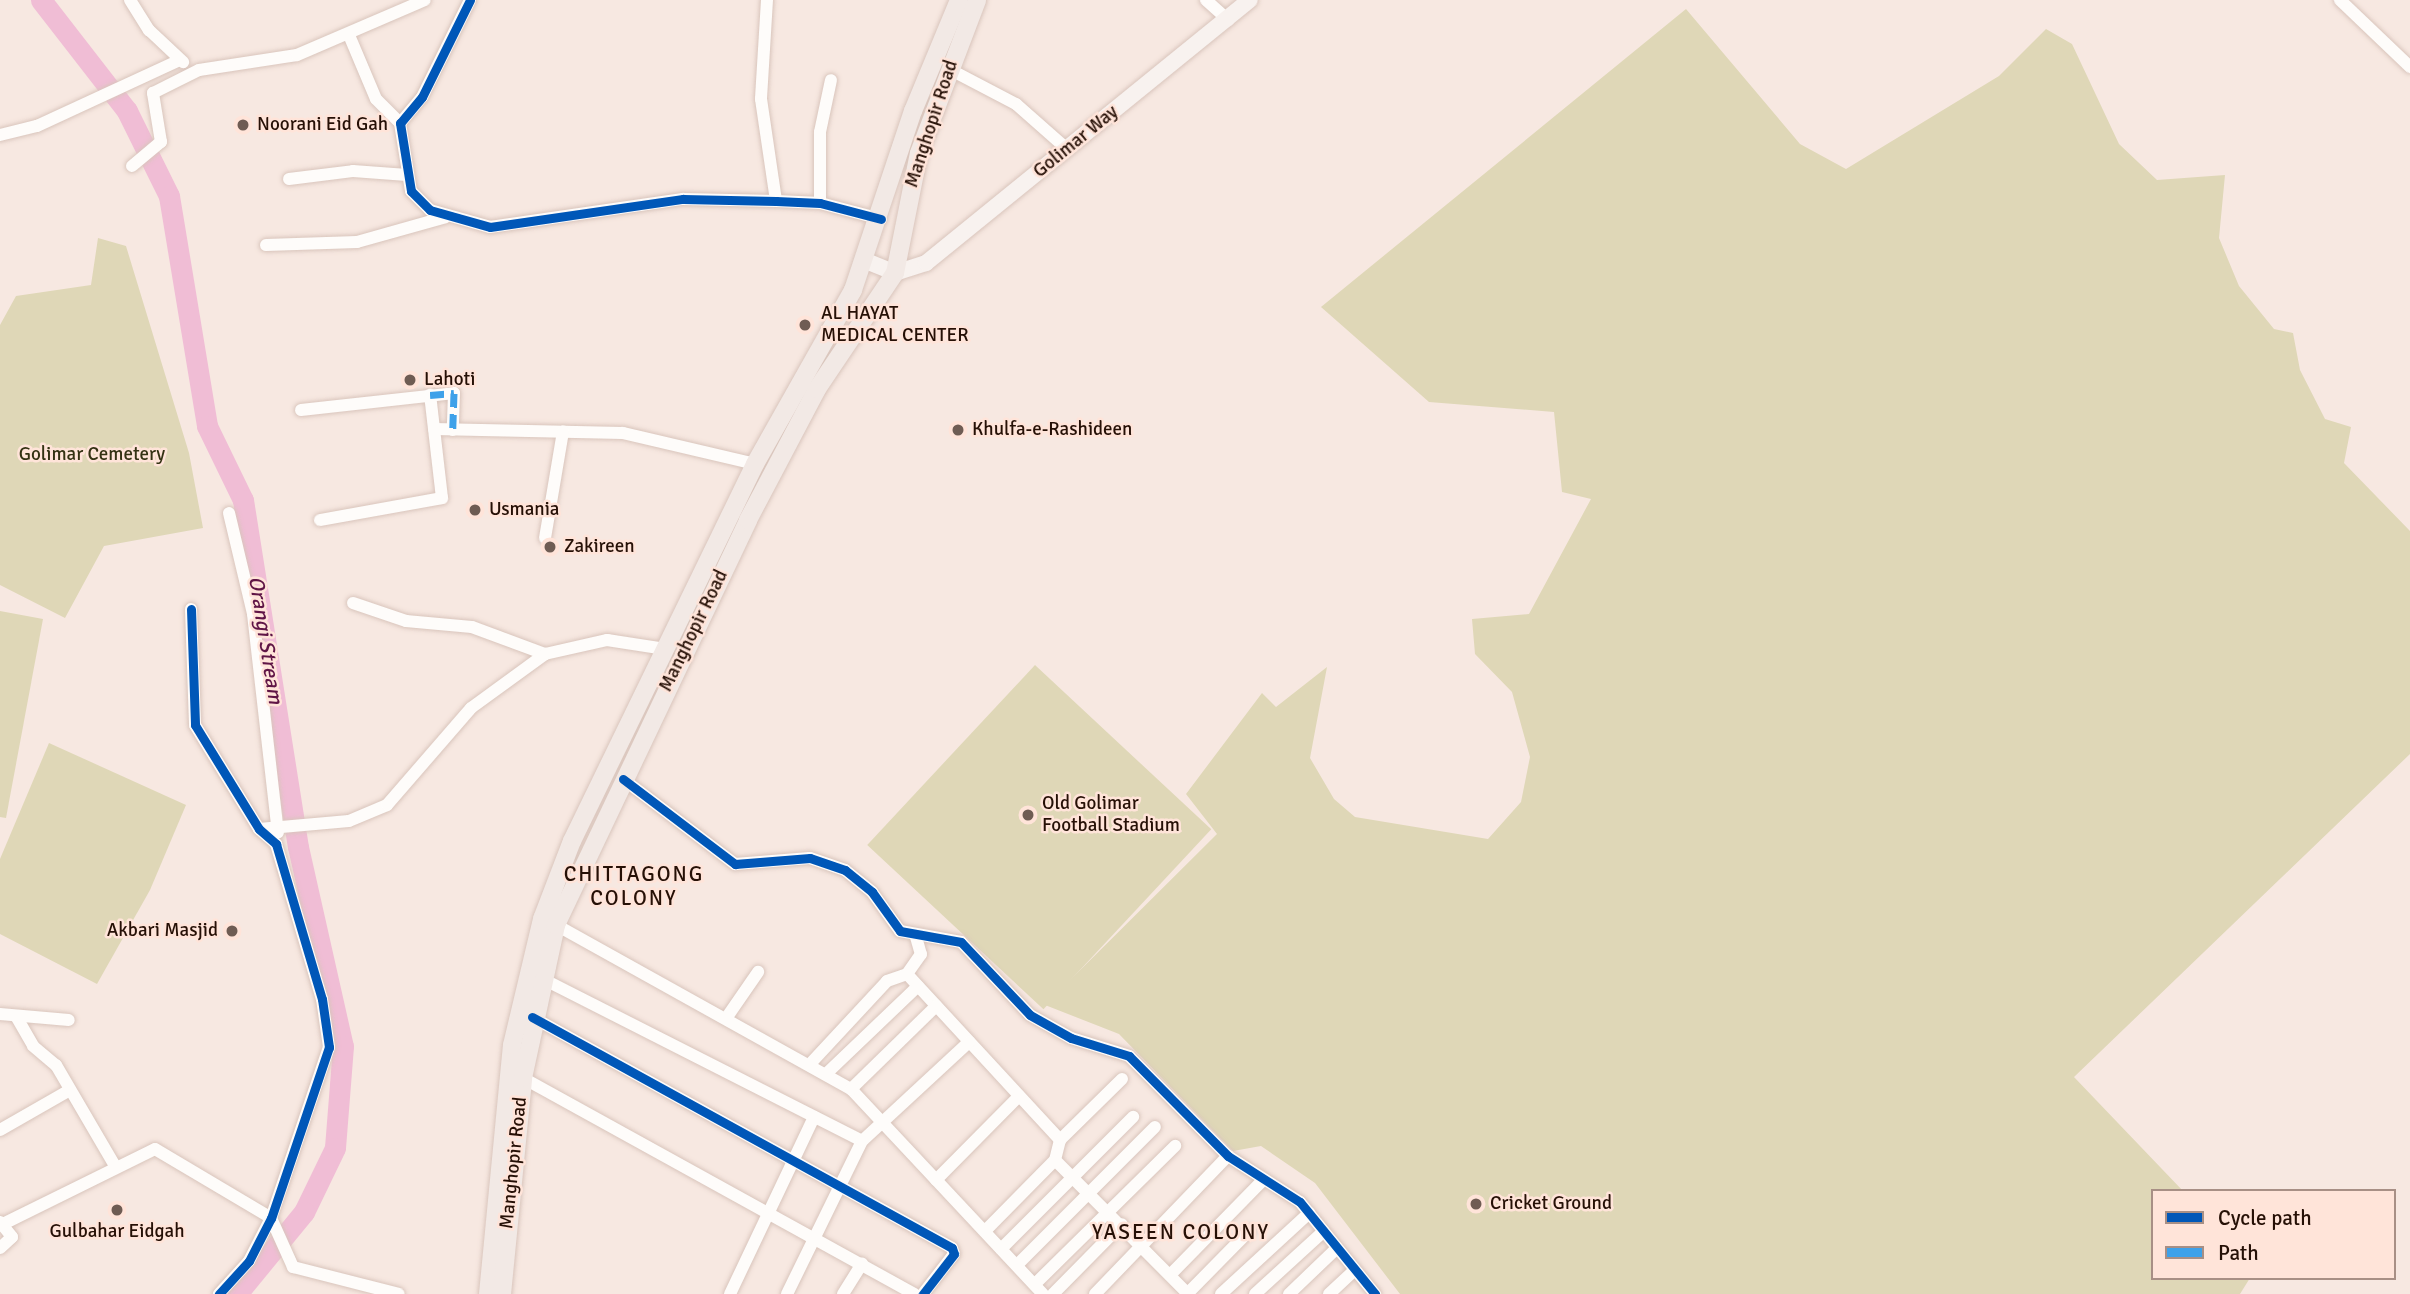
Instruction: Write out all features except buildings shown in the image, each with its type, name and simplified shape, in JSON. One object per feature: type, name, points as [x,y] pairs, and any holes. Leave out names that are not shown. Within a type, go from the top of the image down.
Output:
[{"type":"main road","name":"Manghopir Road","points":[[488,1294],[512,1045],[526,971],[572,841],[755,464],[866,261],[913,111],[959,0]]},
{"type":"main road","name":"Manghopir Road","points":[[502,1294],[523,1078],[532,1017],[556,925],[623,779],[817,389],[895,273],[919,153],[977,0]]},
{"type":"main road","name":"Golimar Way","points":[[895,273],[926,263],[1250,0]]},
{"type":"main road","points":[[866,261],[895,273]]},
{"type":"street","points":[[130,0],[149,30],[180,60],[199,70]]},
{"type":"street","points":[[132,166],[161,142],[153,93],[199,70],[297,55],[349,35],[425,0]]},
{"type":"street","points":[[400,122],[422,97],[470,0]]},
{"type":"street","points":[[767,0],[761,99],[776,201]]},
{"type":"street","points":[[1206,0],[1228,20]]},
{"type":"street","points":[[2340,0],[2410,67]]},
{"type":"street","points":[[349,35],[376,99],[400,122],[411,191],[430,210],[489,227],[683,199],[820,203],[881,219]]},
{"type":"street","points":[[0,135],[140,81],[180,60]]},
{"type":"street","points":[[949,69],[1016,104],[1067,149]]},
{"type":"street","points":[[820,203],[820,132],[831,80]]},
{"type":"street","points":[[289,180],[354,171],[407,175]]},
{"type":"street","points":[[266,245],[357,242],[450,216]]},
{"type":"street","points":[[301,410],[454,393],[453,430]]},
{"type":"street","points":[[320,520],[437,502],[442,498],[430,395]]},
{"type":"street","points":[[434,429],[623,433],[755,464]]},
{"type":"street","points":[[545,538],[563,432]]},
{"type":"street","points":[[219,1294],[248,1261],[271,1218],[329,1047],[322,999],[275,844],[278,827],[253,614],[229,513]]},
{"type":"street","points":[[353,603],[406,621],[472,627],[545,654]]},
{"type":"street","points":[[191,609],[195,725],[259,829],[275,844]]},
{"type":"street","points":[[259,829],[317,821],[349,821],[387,805],[471,708],[545,654],[607,640],[665,649]]},
{"type":"street","points":[[623,779],[735,864],[810,858],[845,870],[872,892],[900,931],[916,937],[940,934],[961,942],[1030,1015],[1071,1038],[1129,1056],[1228,1156],[1309,1213],[1370,1292]]},
{"type":"street","points":[[556,925],[727,1017],[851,1089],[1042,1292]]},
{"type":"street","points":[[810,1065],[887,981],[907,974],[921,954],[916,937]]},
{"type":"street","points":[[727,1017],[758,972]]},
{"type":"street","points":[[907,974],[1060,1140]]},
{"type":"street","points":[[541,978],[862,1141]]},
{"type":"street","points":[[826,1074],[918,986]]},
{"type":"street","points":[[851,1089],[936,1006]]},
{"type":"street","points":[[0,1014],[69,1020]]},
{"type":"street","points":[[16,1016],[33,1046],[56,1065],[68,1091],[115,1166]]},
{"type":"street","points":[[532,1017],[841,1185],[954,1250],[923,1294]]},
{"type":"street","points":[[787,1294],[862,1141],[884,1124],[969,1042]]},
{"type":"street","points":[[523,1078],[814,1236],[862,1263],[900,1290],[914,1294]]},
{"type":"street","points":[[985,1231],[1055,1160],[1060,1140],[1122,1079]]},
{"type":"street","points":[[0,1130],[68,1091]]},
{"type":"street","points":[[936,1180],[1019,1096]]},
{"type":"street","points":[[730,1294],[766,1211],[814,1117]]},
{"type":"street","points":[[1001,1249],[1133,1117]]},
{"type":"street","points":[[1017,1265],[1155,1127]]},
{"type":"street","points":[[1042,1292],[1109,1211],[1175,1146]]},
{"type":"street","points":[[0,1248],[12,1237],[3,1222],[155,1149],[271,1218],[293,1267],[399,1294]]},
{"type":"street","points":[[1095,1294],[1228,1156]]},
{"type":"street","points":[[1055,1160],[1122,1224],[1188,1294],[1249,1231]]},
{"type":"street","points":[[1170,1275],[1264,1180]]},
{"type":"street","points":[[1221,1294],[1309,1213]]},
{"type":"street","points":[[1042,1292],[1122,1224]]},
{"type":"street","points":[[1255,1294],[1324,1231]]},
{"type":"street","points":[[1289,1294],[1337,1248]]},
{"type":"street","points":[[843,1294],[862,1263]]},
{"type":"street","points":[[1329,1294],[1355,1270]]},
{"type":"green space","points":[[1686,9],[1800,144],[1846,169],[1999,76],[2046,29],[2072,44],[2119,144],[2157,180],[2225,175],[2219,238],[2239,286],[2274,329],[2293,333],[2300,370],[2325,419],[2351,427],[2344,463],[2410,531],[2410,754],[2074,1077],[2181,1189],[2151,1189],[2151,1280],[2249,1280],[2240,1294],[1400,1294],[1315,1183],[1261,1146],[1233,1151],[1119,1034],[1045,1005],[1217,834],[1186,794],[1262,693],[1276,707],[1327,667],[1310,758],[1334,799],[1355,817],[1488,839],[1521,802],[1530,757],[1512,692],[1475,654],[1472,619],[1529,614],[1591,499],[1562,492],[1554,412],[1429,402],[1321,307]]},
{"type":"green space","name":"Golimar Cemetery","points":[[98,238],[126,246],[189,453],[203,528],[104,546],[65,618],[0,585],[0,325],[16,296],[91,285]]},
{"type":"green space","points":[[0,611],[43,619],[6,818],[0,817]]},
{"type":"green space","points":[[1035,665],[1211,829],[1043,1009],[867,845]]},
{"type":"green space","points":[[49,743],[186,805],[150,890],[97,984],[0,934],[0,859]]},
{"type":"waterway","name":"Orangi Stream","points":[[41,0],[127,111],[169,196],[207,426],[243,500],[298,847],[343,1046],[335,1148],[304,1212],[237,1294]]},
{"type":"marked path","points":[[430,395],[454,393],[453,430]]},
{"type":"cycle path","points":[[470,0],[422,97],[400,123],[411,191],[430,210],[490,227],[683,199],[820,203],[881,219]]},
{"type":"cycle path","points":[[191,609],[195,725],[259,829],[276,844],[322,999],[329,1047],[271,1218],[249,1261],[219,1294]]},
{"type":"cycle path","points":[[623,779],[735,864],[810,858],[845,870],[872,892],[900,931],[961,942],[1030,1015],[1071,1038],[1129,1056],[1228,1156],[1300,1202],[1375,1294]]},
{"type":"cycle path","points":[[532,1017],[952,1248],[954,1254],[923,1294]]},
{"type":"place","name":"Noorani Eid Gah","points":[[243,125]]},
{"type":"place","name":"AL HAYAT MEDICAL CENTER","points":[[805,325]]},
{"type":"place","name":"Lahoti","points":[[410,380]]},
{"type":"place","name":"Khulfa-e-Rashideen","points":[[958,430]]},
{"type":"place","name":"Usmania","points":[[475,510]]},
{"type":"place","name":"Zakireen","points":[[550,547]]},
{"type":"place","name":"Old Golimar Football Stadium","points":[[1028,815]]},
{"type":"place","name":"Akbari Masjid","points":[[232,931]]},
{"type":"place","name":"Cricket Ground","points":[[1476,1204]]},
{"type":"place","name":"Gulbahar Eidgah","points":[[117,1210]]},
{"type":"district","name":"CHITTAGONG COLONY","points":[[634,886]]},
{"type":"district","name":"YASEEN COLONY","points":[[1181,1232]]}]
